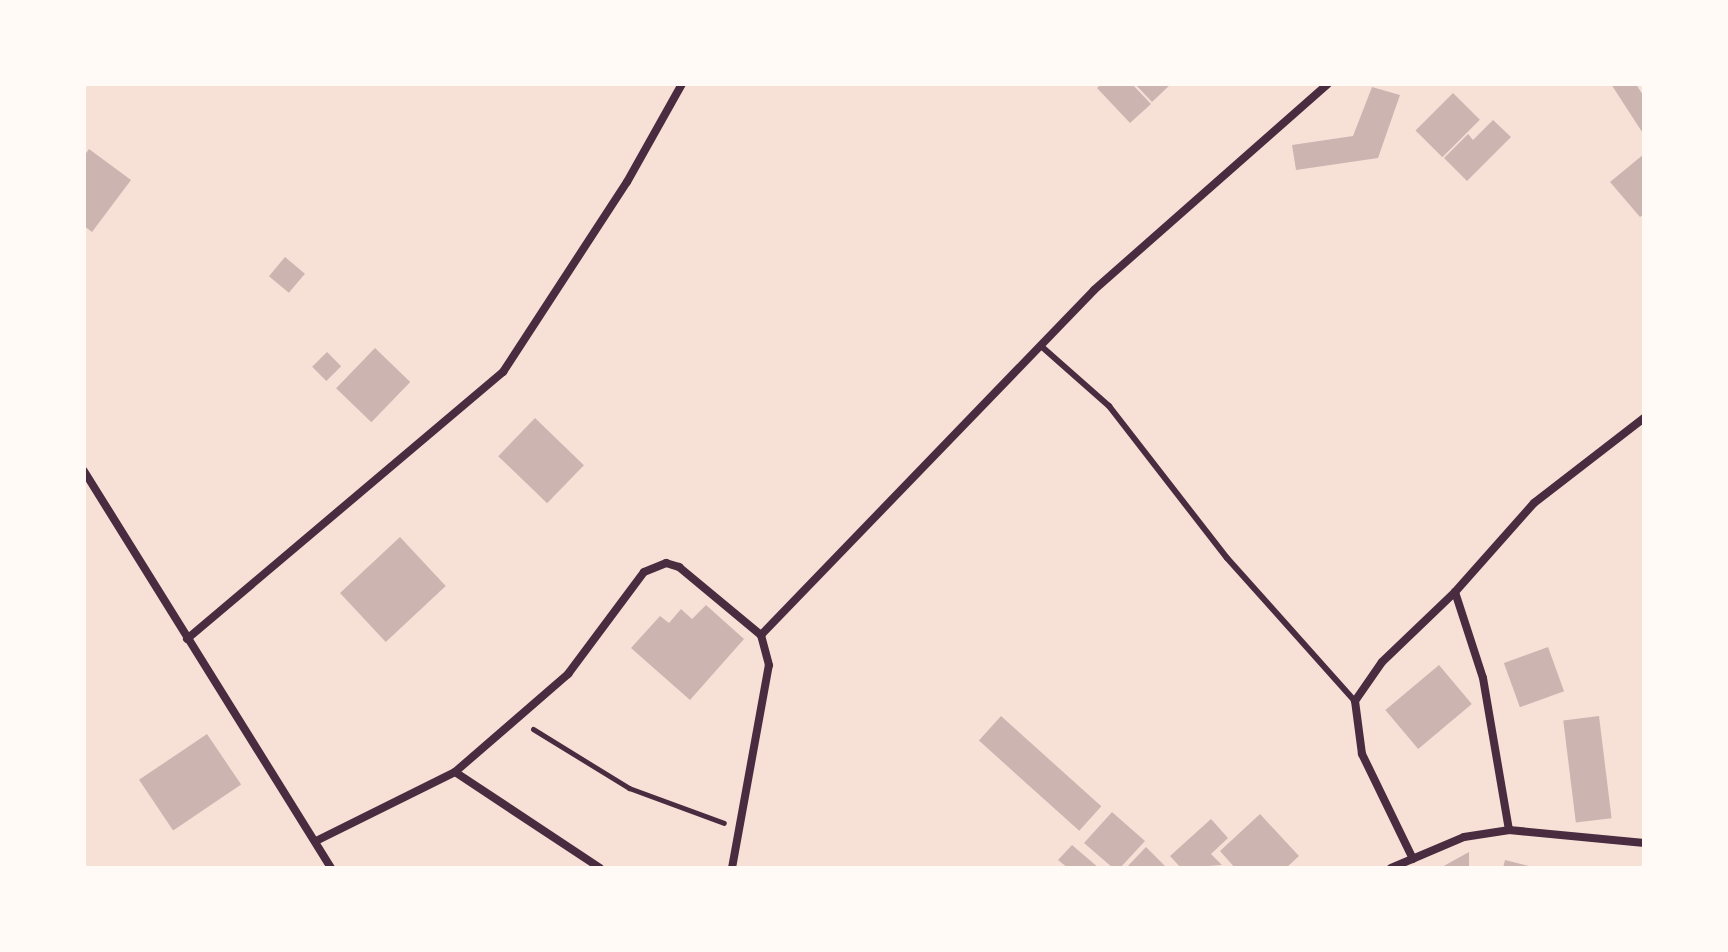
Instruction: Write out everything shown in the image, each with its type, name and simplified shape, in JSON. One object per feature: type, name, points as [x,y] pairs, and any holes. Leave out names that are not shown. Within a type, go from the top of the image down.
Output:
[{"type":"street","points":[[187,639],[503,372],[627,182],[682,84]]},
{"type":"street","points":[[761,635],[1094,290],[1328,84]]},
{"type":"street","points":[[1413,859],[1362,754],[1355,701],[1382,662],[1455,592],[1534,503],[1644,418]]},
{"type":"street","points":[[84,471],[331,868]]},
{"type":"street","points":[[316,841],[455,772],[568,674],[644,572],[666,563],[679,567],[761,635],[769,665],[732,868]]},
{"type":"street","points":[[1455,592],[1483,678],[1509,830]]},
{"type":"street","points":[[455,772],[600,868]]},
{"type":"street","points":[[1391,868],[1464,837],[1509,830],[1644,843]]},
{"type":"lane","points":[[1041,346],[1109,406],[1227,558],[1355,701]]},
{"type":"path","points":[[515,718],[629,788],[739,829]]},
{"type":"building","points":[[1101,84],[1132,84],[1151,104],[1130,123],[1097,88]]},
{"type":"building","points":[[1135,84],[1171,84],[1152,102]]},
{"type":"building","points":[[1611,84],[1636,84],[1644,97],[1644,135]]},
{"type":"building","points":[[1372,87],[1400,95],[1378,158],[1296,170],[1292,145],[1353,136]]},
{"type":"building","points":[[1453,93],[1480,120],[1442,157],[1416,130]]},
{"type":"building","points":[[1493,120],[1511,137],[1467,181],[1444,158],[1468,134],[1473,140]]},
{"type":"building","points":[[89,149],[131,180],[92,232],[84,226],[84,156]]},
{"type":"building","points":[[1644,154],[1644,214],[1640,217],[1610,182]]},
{"type":"building","points":[[285,257],[305,274],[289,293],[269,276]]},
{"type":"building","points":[[375,348],[410,382],[371,422],[336,388]]},
{"type":"building","points":[[327,352],[341,366],[326,381],[312,367]]},
{"type":"building","points":[[535,418],[584,465],[547,503],[498,456]]},
{"type":"building","points":[[400,537],[446,586],[386,642],[340,593]]},
{"type":"building","points":[[706,605],[744,639],[690,700],[631,648],[660,616],[669,623],[681,609],[692,619]]},
{"type":"building","points":[[1548,647],[1564,691],[1520,707],[1504,663]]},
{"type":"building","points":[[1439,665],[1472,704],[1418,749],[1385,710]]},
{"type":"building","points":[[1001,716],[1101,806],[1079,831],[979,741]]},
{"type":"building","points":[[1599,716],[1612,818],[1576,823],[1563,720]]},
{"type":"building","points":[[207,734],[241,785],[173,830],[139,780]]},
{"type":"building","points":[[1112,812],[1145,841],[1120,868],[1113,868],[1084,843]]},
{"type":"building","points":[[1260,814],[1299,856],[1286,868],[1235,868],[1220,851]]},
{"type":"building","points":[[1211,819],[1228,838],[1211,854],[1222,865],[1181,868],[1170,856]]},
{"type":"building","points":[[1072,845],[1099,868],[1068,868],[1058,860]]},
{"type":"building","points":[[1146,847],[1167,868],[1126,868]]},
{"type":"building","points":[[1469,852],[1469,868],[1440,868]]},
{"type":"building","points":[[1505,860],[1533,867],[1533,868],[1503,868]]}]
